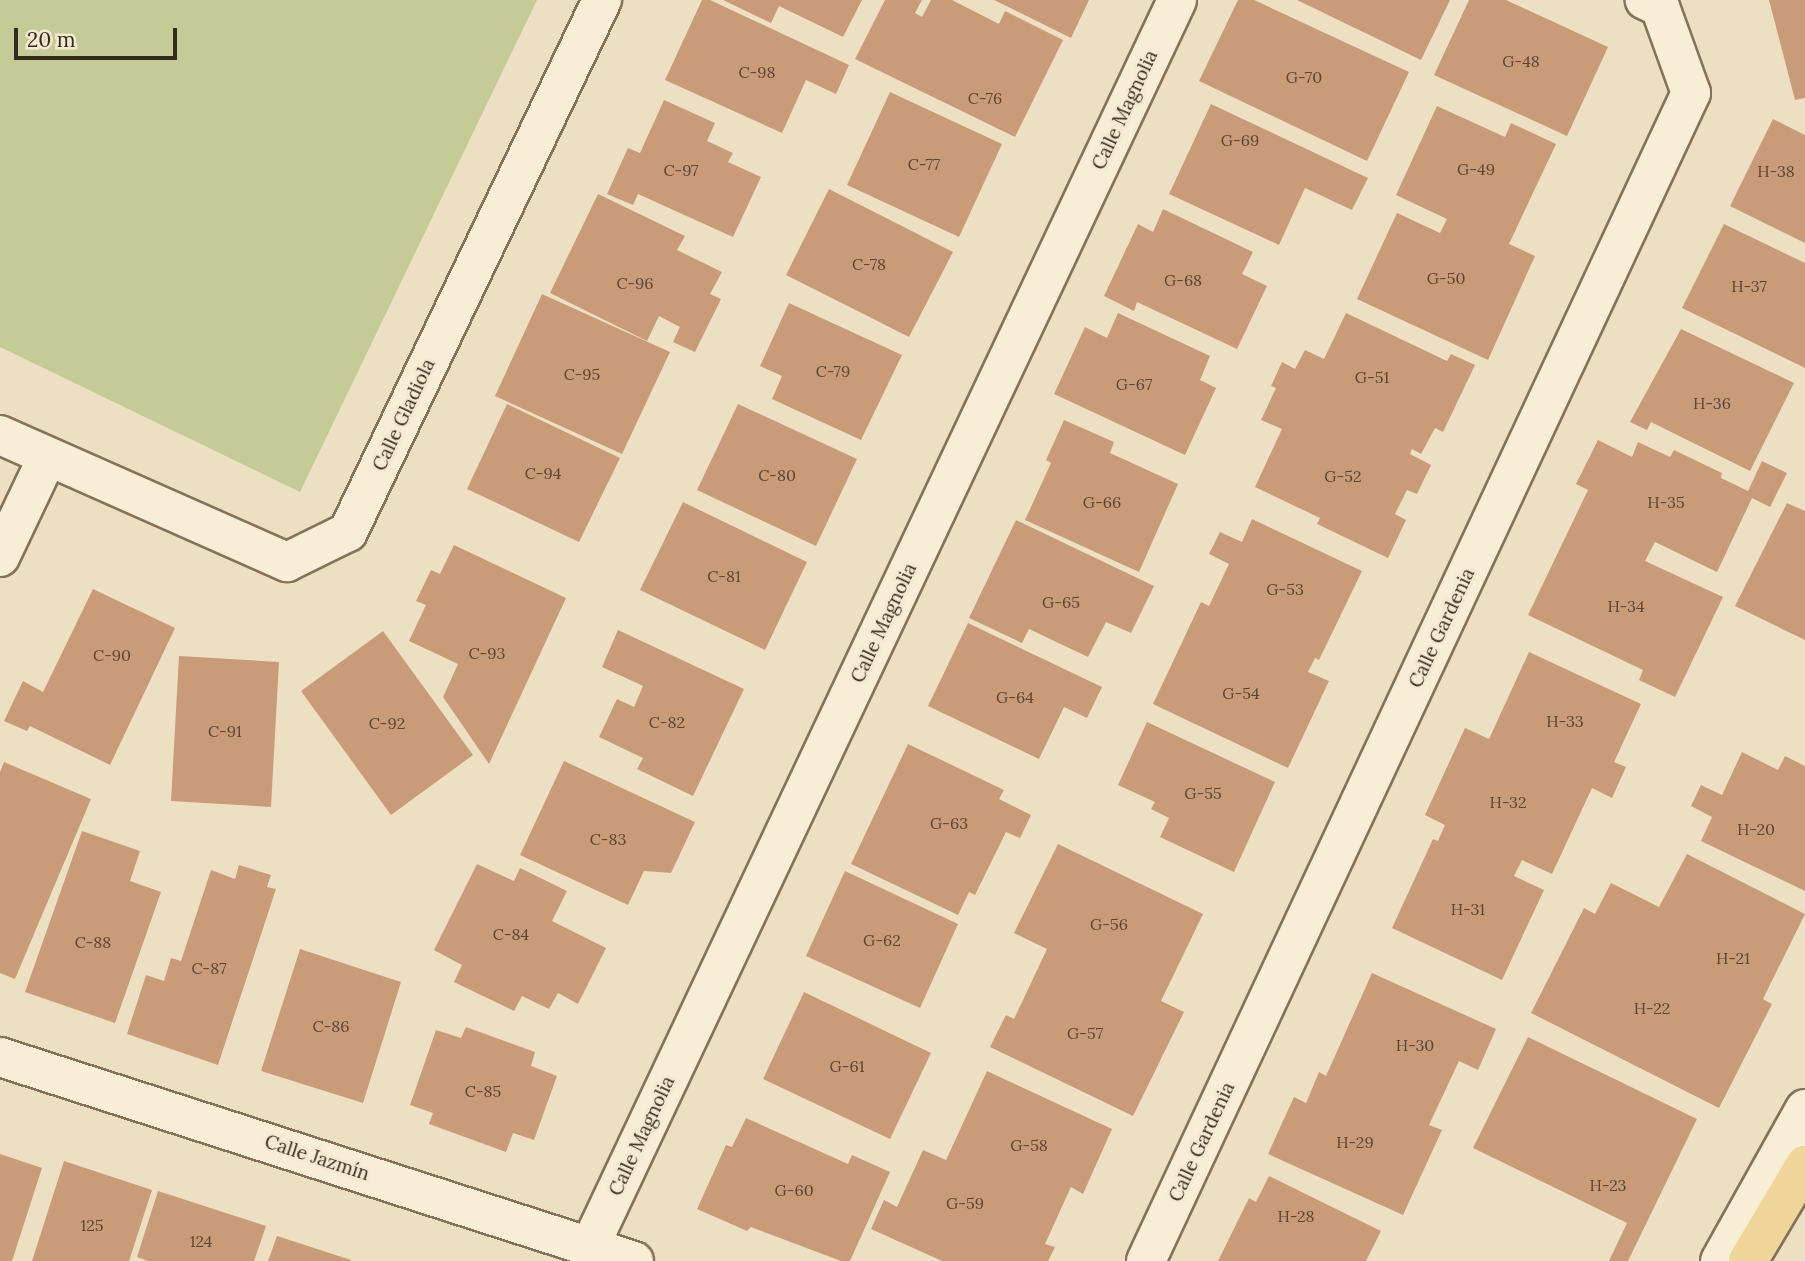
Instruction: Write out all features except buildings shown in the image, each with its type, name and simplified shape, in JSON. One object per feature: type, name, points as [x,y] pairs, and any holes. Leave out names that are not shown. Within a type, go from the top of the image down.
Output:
[{"type":"main road","points":[[1748,1261],[1805,1165]]},
{"type":"street","name":"Calle Gladiola","points":[[0,435],[287,562],[348,532],[601,0]]},
{"type":"street","name":"Calle Magnolia","points":[[590,1246],[1177,0]]},
{"type":"street","name":"Calle Gardenia","points":[[1146,1261],[1691,93],[1660,7],[1645,0]]},
{"type":"street","points":[[0,557],[47,457]]},
{"type":"street","name":"Calle Jazmín","points":[[0,1057],[634,1261]]},
{"type":"street","points":[[1720,1261],[1805,1109]]},
{"type":"green space","points":[[0,0],[537,0],[300,492],[0,347]]}]
